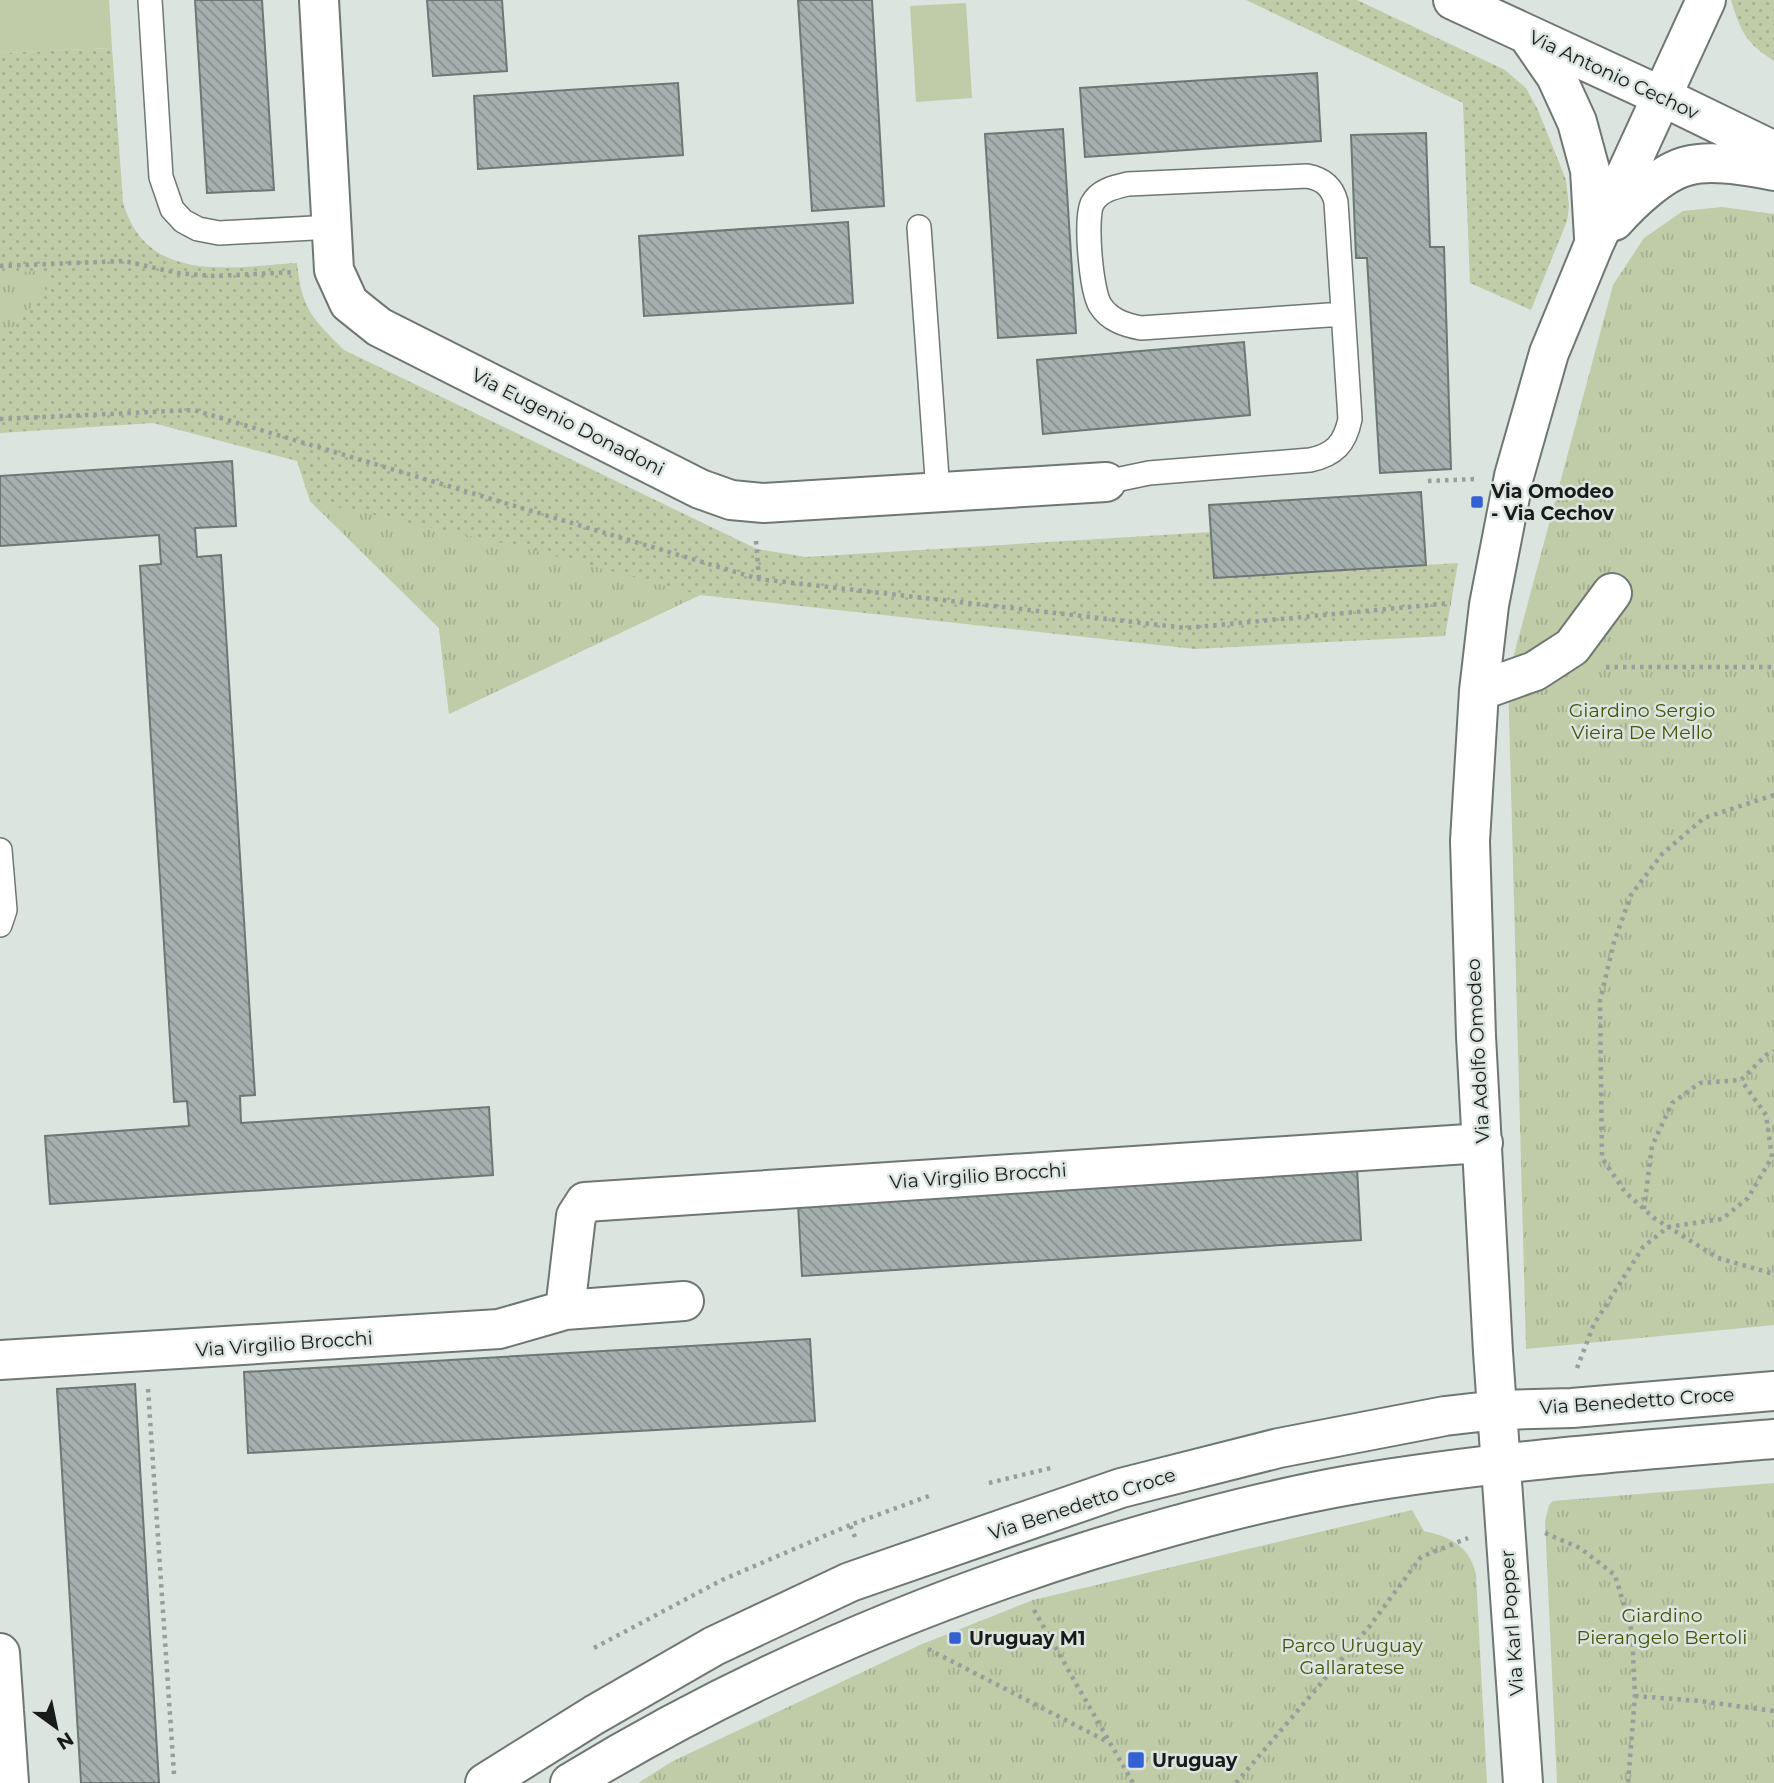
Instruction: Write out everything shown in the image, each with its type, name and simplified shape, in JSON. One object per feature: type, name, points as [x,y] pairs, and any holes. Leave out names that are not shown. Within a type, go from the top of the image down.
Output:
[{"type":"street","name":"Via Eugenio Donadoni","points":[[318,0],[334,270],[349,303],[379,327],[716,496],[731,500],[764,503],[1106,482]]},
{"type":"street","name":"Via Antonio Cechov","points":[[1453,0],[1774,151]]},
{"type":"street","name":"Via Adolfo Omodeo","points":[[1501,1463],[1470,841],[1479,691],[1489,605],[1514,476],[1549,353],[1594,244],[1706,0]]},
{"type":"street","name":"Via Adolfo Omodeo","points":[[1527,35],[1556,76],[1577,122],[1590,170],[1594,244]]},
{"type":"street","points":[[1594,244],[1628,206],[1655,183],[1687,166],[1739,164],[1774,171]]},
{"type":"street","points":[[1479,691],[1535,671],[1572,648],[1612,593]]},
{"type":"street","name":"Via Virgilio Brocchi","points":[[565,1310],[576,1216],[585,1202],[1483,1143]]},
{"type":"street","name":"Via Virgilio Brocchi","points":[[0,1360],[499,1329],[565,1310],[684,1301]]},
{"type":"street","name":"Via Benedetto Croce","points":[[485,1783],[594,1715],[714,1646],[850,1582],[1121,1488],[1279,1448],[1445,1416],[1774,1391]]},
{"type":"street","points":[[570,1783],[704,1706],[798,1660],[885,1622],[1016,1574],[1142,1535],[1252,1505],[1351,1485],[1501,1463],[1774,1439]]},
{"type":"street","name":"Via Karl Popper","points":[[1501,1463],[1523,1783]]},
{"type":"street","points":[[0,1653],[9,1783]]},
{"type":"lane","points":[[150,0],[161,177],[172,209],[198,229],[219,233],[332,227]]},
{"type":"lane","points":[[1106,482],[1149,473],[1326,457],[1338,448],[1347,434],[1350,419],[1336,202],[1329,186],[1320,178],[1307,176],[1129,184],[1100,194],[1092,204],[1088,236],[1095,290],[1100,305],[1123,325],[1141,328],[1343,314]]},
{"type":"lane","points":[[919,227],[938,492]]},
{"type":"lane","points":[[0,850],[5,909],[4,920],[0,925]]},
{"type":"path","points":[[0,266],[124,261],[177,273],[214,276],[334,270]]},
{"type":"path","points":[[1428,481],[1474,479]]},
{"type":"path","points":[[756,541],[759,579]]},
{"type":"path","points":[[1597,667],[1774,667]]},
{"type":"path","points":[[1774,795],[1704,818],[1662,854],[1631,895],[1614,943],[1600,1001],[1602,1158],[1625,1192],[1668,1227],[1717,1258],[1774,1274]]},
{"type":"path","points":[[1644,1209],[1652,1146],[1672,1103],[1700,1083],[1741,1080],[1766,1055],[1774,1051]]},
{"type":"path","points":[[1576,1370],[1594,1324],[1643,1247],[1668,1227],[1722,1219],[1748,1198],[1772,1157],[1766,1115],[1741,1080]]},
{"type":"path","points":[[146,1353],[174,1774]]},
{"type":"path","points":[[594,1648],[722,1580],[850,1525],[929,1496]]},
{"type":"path","points":[[1236,1783],[1369,1627],[1422,1557],[1504,1522],[1549,1534],[1580,1548],[1615,1575],[1632,1632],[1635,1696],[1628,1783]]},
{"type":"path","points":[[850,1525],[855,1537]]},
{"type":"path","points":[[1032,1605],[1133,1783]]},
{"type":"path","points":[[920,1645],[1108,1741]]},
{"type":"path","points":[[1635,1696],[1774,1711]]},
{"type":"green space","points":[[0,0],[109,0],[112,48],[0,53]]},
{"type":"green space","points":[[1246,0],[1357,0],[1505,70],[1526,88],[1538,110],[1566,180],[1569,206],[1567,221],[1531,310],[1470,283],[1463,103]]},
{"type":"green space","points":[[1731,0],[1774,0],[1774,61],[1756,48],[1745,35]]},
{"type":"green space","points":[[966,3],[972,98],[916,102],[910,6]]},
{"type":"green space","points":[[112,48],[123,202],[134,229],[151,247],[171,259],[194,265],[245,267],[297,263],[302,292],[310,312],[344,350],[757,549],[806,557],[1211,532],[1214,578],[1458,563],[1445,636],[1195,649],[700,595],[449,714],[439,628],[310,501],[297,461],[153,423],[0,433],[0,53]]},
{"type":"green space","name":"Giardino Sergio Vieira De Mello","points":[[1722,207],[1774,214],[1774,1325],[1526,1349],[1508,677],[1613,285],[1644,238],[1683,211]]},
{"type":"green space","points":[[39,271],[52,284],[0,342],[0,273]]},
{"type":"green space","points":[[310,501],[529,549],[700,595],[449,714],[439,628]]},
{"type":"green space","name":"Giardino Pierangelo Bertoli","points":[[1774,1483],[1774,1783],[1557,1783],[1545,1521],[1549,1505],[1553,1501]]},
{"type":"green space","name":"Parco Uruguay Gallaratese","points":[[1412,1510],[1424,1531],[1443,1536],[1464,1550],[1476,1575],[1487,1783],[638,1783],[673,1761],[920,1645],[1033,1600]]},
{"type":"building","points":[[195,0],[262,0],[274,190],[207,193]]},
{"type":"building","points":[[427,0],[502,0],[507,71],[433,76]]},
{"type":"building","points":[[798,0],[872,0],[884,206],[812,211]]},
{"type":"building","points":[[1317,73],[1321,141],[1085,157],[1080,88]]},
{"type":"building","points":[[678,83],[683,155],[478,169],[474,96]]},
{"type":"building","points":[[1063,129],[1076,333],[998,338],[985,134]]},
{"type":"building","points":[[1426,133],[1430,247],[1444,247],[1451,469],[1380,473],[1367,258],[1356,258],[1351,135]]},
{"type":"building","points":[[848,222],[853,303],[644,316],[639,236]]},
{"type":"building","points":[[1244,342],[1250,415],[1043,434],[1037,360]]},
{"type":"building","points":[[232,461],[236,526],[195,528],[197,557],[221,555],[255,1095],[240,1096],[241,1123],[489,1107],[493,1175],[50,1204],[45,1136],[189,1126],[187,1101],[174,1102],[140,566],[161,564],[159,535],[0,546],[0,476]]},
{"type":"building","points":[[1421,492],[1426,565],[1214,578],[1209,505]]},
{"type":"building","points":[[1357,1168],[1361,1240],[802,1276],[798,1204]]},
{"type":"building","points":[[810,1339],[815,1421],[248,1453],[244,1372]]},
{"type":"building","points":[[135,1384],[159,1783],[81,1783],[57,1389]]},
{"type":"place","name":"Via Omodeo - Via Cechov","points":[[1477,502]]},
{"type":"place","name":"Uruguay M1","points":[[955,1638]]},
{"type":"place","name":"Uruguay","points":[[1136,1760]]}]
